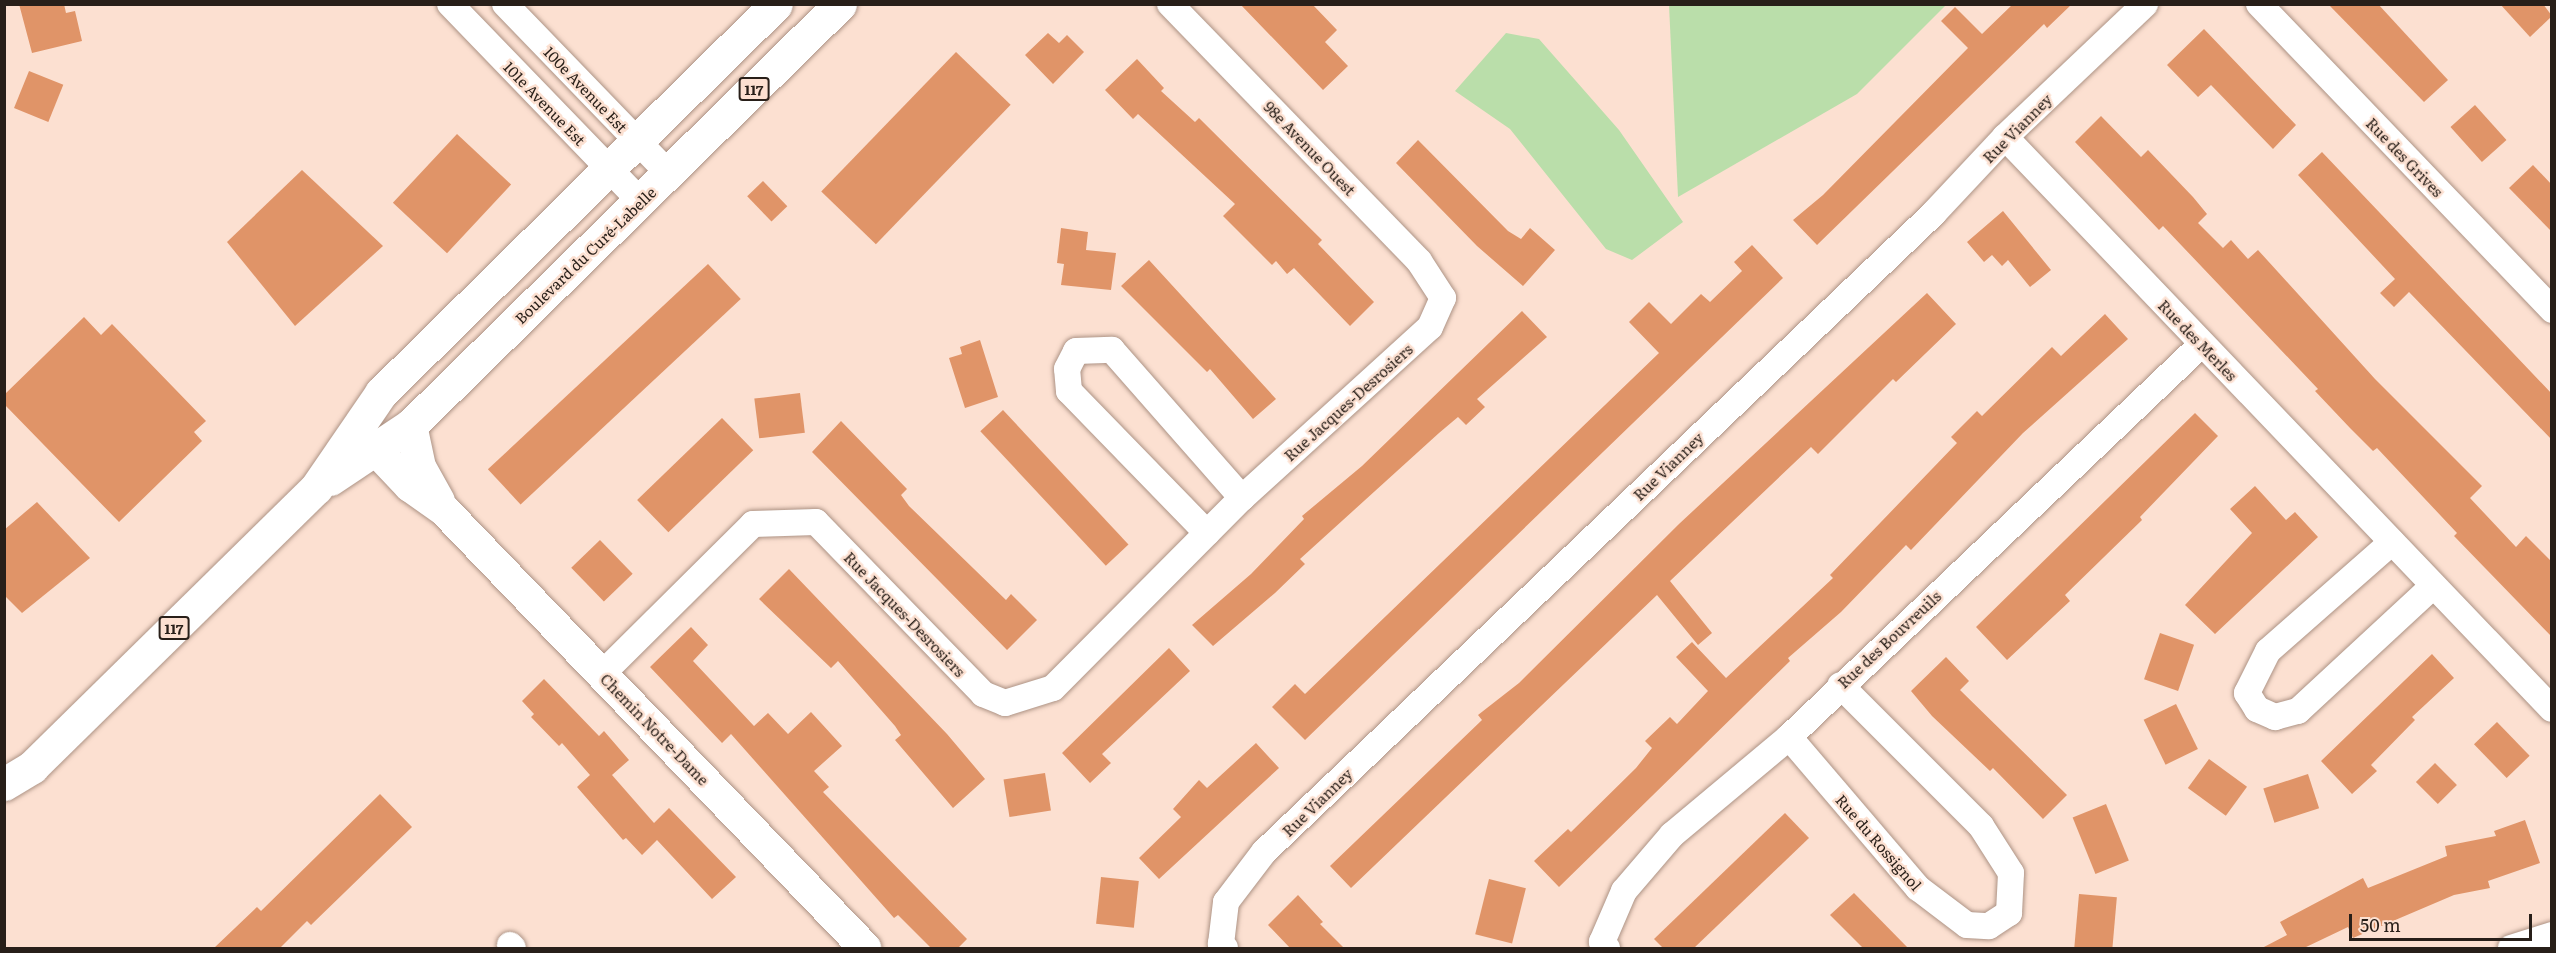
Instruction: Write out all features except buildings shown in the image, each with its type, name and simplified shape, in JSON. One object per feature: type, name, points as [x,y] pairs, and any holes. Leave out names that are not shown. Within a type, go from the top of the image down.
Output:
[{"type":"main road","name":"Boulevard du Curé-Labelle","points":[[366,439],[381,393],[776,4]]},
{"type":"main road","name":"Boulevard du Curé-Labelle","points":[[4,808],[32,767],[366,439],[411,425],[840,4]]},
{"type":"main road","name":"Boulevard du Curé-Labelle","points":[[4,784],[32,767]]},
{"type":"street","name":"101e Avenue Est","points":[[450,4],[640,201]]},
{"type":"street","name":"100e Avenue Est","points":[[505,4],[668,173]]},
{"type":"street","name":"98e Avenue Ouest","points":[[1170,4],[1394,233],[1419,261],[1443,298]]},
{"type":"street","name":"Rue Vianney","points":[[1223,946],[1226,902],[1264,852],[1934,213],[2005,137],[2145,4]]},
{"type":"street","name":"Rue des Grives","points":[[2259,4],[2552,310]]},
{"type":"street","name":"Rue des Merles","points":[[2005,137],[2552,709]]},
{"type":"street","name":"Rue Jacques-Desrosiers","points":[[602,674],[753,524],[816,522],[983,694],[1005,703],[1053,688],[1242,498],[1430,327],[1443,298]]},
{"type":"street","name":"Rue des Bouvreuils","points":[[1607,948],[1602,942],[1624,891],[1672,836],[1789,737],[1840,685],[2202,344]]},
{"type":"street","points":[[1207,533],[1069,391],[1067,369],[1076,351],[1112,350],[1242,498]]},
{"type":"street","name":"Chemin Notre-Dame","points":[[411,425],[420,467],[444,510]]},
{"type":"street","name":"Chemin Notre-Dame","points":[[366,439],[410,486],[444,510],[865,948]]},
{"type":"street","points":[[2392,542],[2268,651],[2247,693],[2257,709],[2275,717],[2298,711],[2433,586]]},
{"type":"street","name":"Rue du Rossignol","points":[[1789,737],[1918,888],[1967,925],[1989,926],[2009,913],[2011,873],[1981,826],[1840,685]]},
{"type":"street","points":[[2511,948],[2552,935]]},
{"type":"green space","points":[[1669,4],[1946,5],[1857,94],[1678,197]]},
{"type":"green space","points":[[1506,33],[1539,39],[1619,130],[1683,222],[1632,260],[1606,249],[1510,129],[1455,91]]}]
